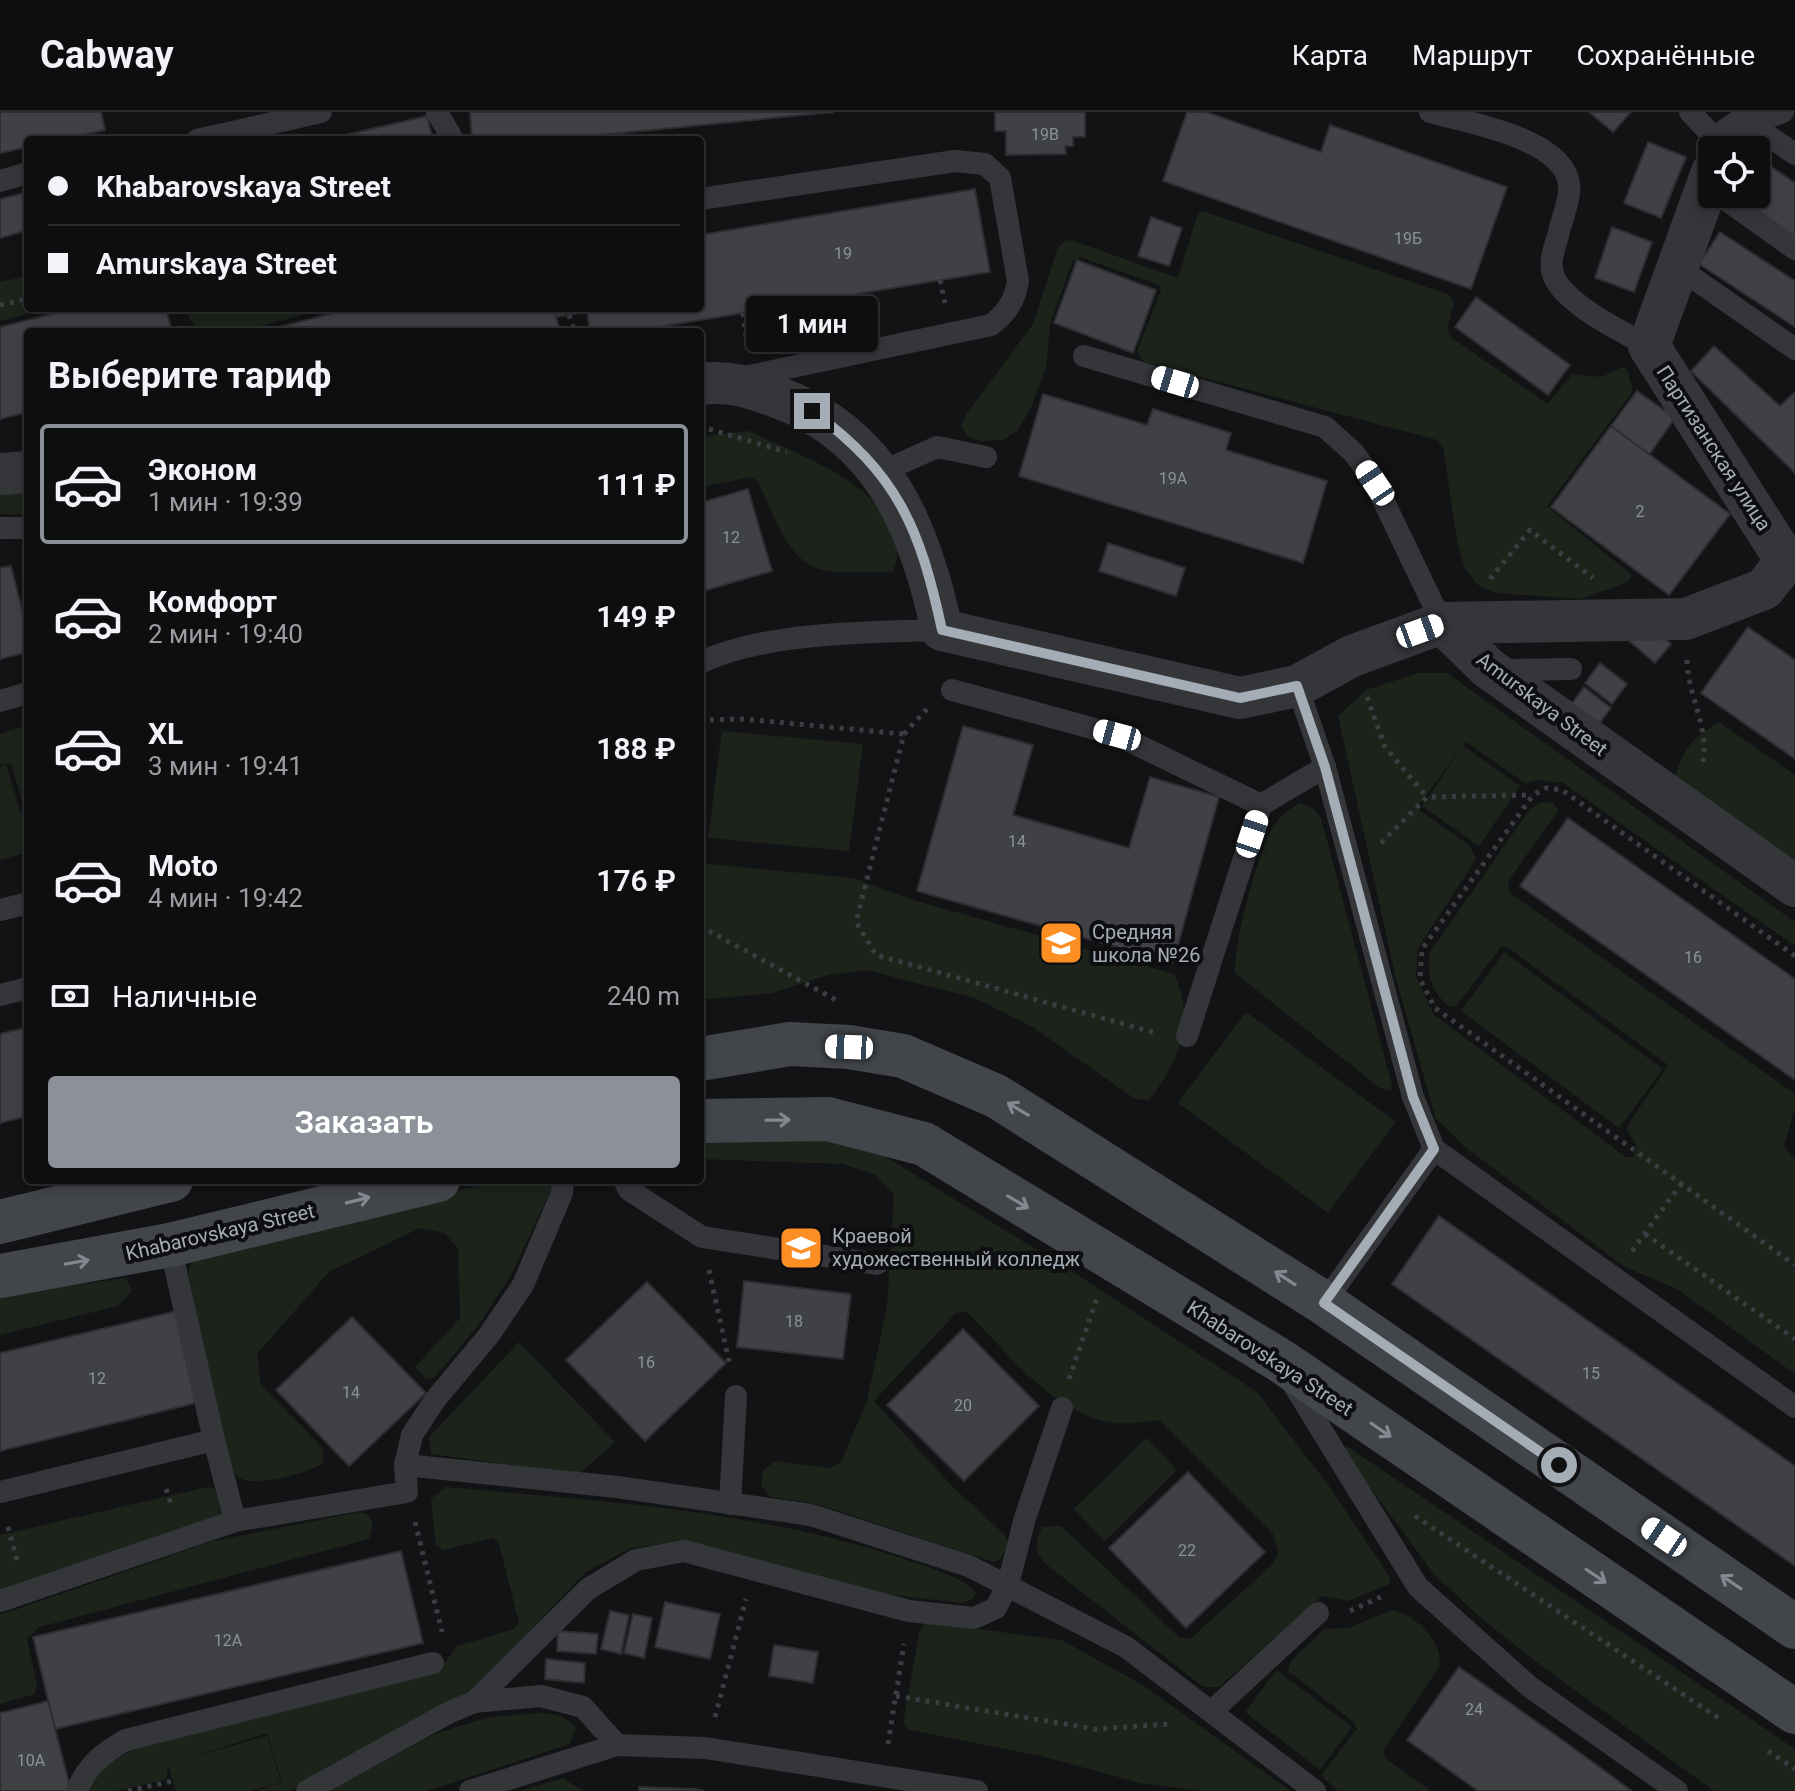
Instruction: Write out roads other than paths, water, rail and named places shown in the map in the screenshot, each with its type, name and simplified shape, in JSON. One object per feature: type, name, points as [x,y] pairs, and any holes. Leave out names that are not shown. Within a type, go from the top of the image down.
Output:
[{"type":"main road","points":[[704,1058],[790,1044],[849,1047],[903,1056],[996,1096],[1324,1303],[1795,1627]]},
{"type":"main road","name":"Khabarovskaya Street","points":[[704,1121],[828,1119],[924,1144],[1281,1361],[1795,1712]]},
{"type":"main road","points":[[0,1222],[155,1184]]},
{"type":"main road","name":"Khabarovskaya Street","points":[[0,1276],[170,1245],[422,1184]]},
{"type":"street","name":"Партизанская улица","points":[[1442,623],[1668,620],[1764,589],[1791,568],[1649,346],[1676,266],[1704,208]]},
{"type":"street","points":[[714,382],[812,411],[852,441],[907,512],[930,576],[942,630],[1240,698],[1297,686],[1352,656],[1442,623]]},
{"type":"street","points":[[0,474],[24,472]]},
{"type":"street","name":"Amurskaya Street","points":[[1442,623],[1488,668],[1795,886]]},
{"type":"lane","points":[[215,136],[321,112]]},
{"type":"lane","points":[[437,112],[451,136]]},
{"type":"lane","points":[[1430,112],[1515,136],[1553,155],[1565,168],[1570,187],[1551,265],[1554,278],[1565,294],[1649,346]]},
{"type":"lane","points":[[1690,112],[1709,136]]},
{"type":"lane","points":[[1770,156],[1795,154]]},
{"type":"lane","points":[[704,198],[929,163],[955,161],[985,164],[1000,178],[1018,281],[1010,306],[991,325],[714,382]]},
{"type":"lane","points":[[0,181],[24,174]]},
{"type":"lane","points":[[1764,208],[1795,249]]},
{"type":"lane","points":[[1676,266],[1795,349]]},
{"type":"lane","points":[[1084,356],[1325,427],[1354,453],[1375,483],[1442,623]]},
{"type":"lane","points":[[879,473],[937,447],[986,457]]},
{"type":"lane","points":[[0,528],[24,528]]},
{"type":"lane","points":[[704,661],[725,650],[819,635],[942,630]]},
{"type":"lane","points":[[1488,668],[1523,672],[1571,669]]},
{"type":"lane","points":[[1297,686],[1325,767],[1413,1097],[1434,1149],[1795,1407]]},
{"type":"lane","points":[[952,690],[1117,735],[1261,805]]},
{"type":"lane","points":[[0,701],[24,694]]},
{"type":"lane","points":[[1187,1036],[1261,805],[1325,767]]},
{"type":"lane","points":[[0,910],[24,904]]},
{"type":"lane","points":[[0,995],[24,989]]},
{"type":"lane","points":[[1324,1303],[1434,1149]]},
{"type":"lane","points":[[0,1601],[235,1521],[407,1492],[405,1465],[412,1435],[523,1285],[562,1193],[563,1184]]},
{"type":"lane","points":[[626,1184],[629,1190],[702,1237],[877,1264]]},
{"type":"lane","points":[[170,1245],[235,1521]]},
{"type":"lane","points":[[1281,1361],[1341,1467],[1418,1587],[1530,1687],[1677,1791]]},
{"type":"lane","points":[[730,1504],[736,1396]]},
{"type":"lane","points":[[474,1702],[588,1589],[636,1560],[684,1551],[909,1611],[974,1618],[996,1608],[1008,1584],[1025,1518],[1062,1408]]},
{"type":"lane","points":[[0,1492],[214,1440]]},
{"type":"lane","points":[[405,1465],[617,1487],[811,1515],[969,1566],[1126,1647],[1315,1791]]},
{"type":"lane","points":[[1218,1716],[1318,1613]]},
{"type":"lane","points":[[77,1791],[81,1780],[102,1753],[126,1740],[433,1663]]},
{"type":"lane","points":[[307,1791],[448,1713],[474,1702],[541,1696],[583,1707],[617,1745]]},
{"type":"lane","points":[[470,1791],[617,1745],[705,1748],[977,1791]]},
{"type":"place","name":"Средняя школа №26","points":[[1061,943]]},
{"type":"place","name":"Краевой художественный колледж","points":[[801,1248]]}]
